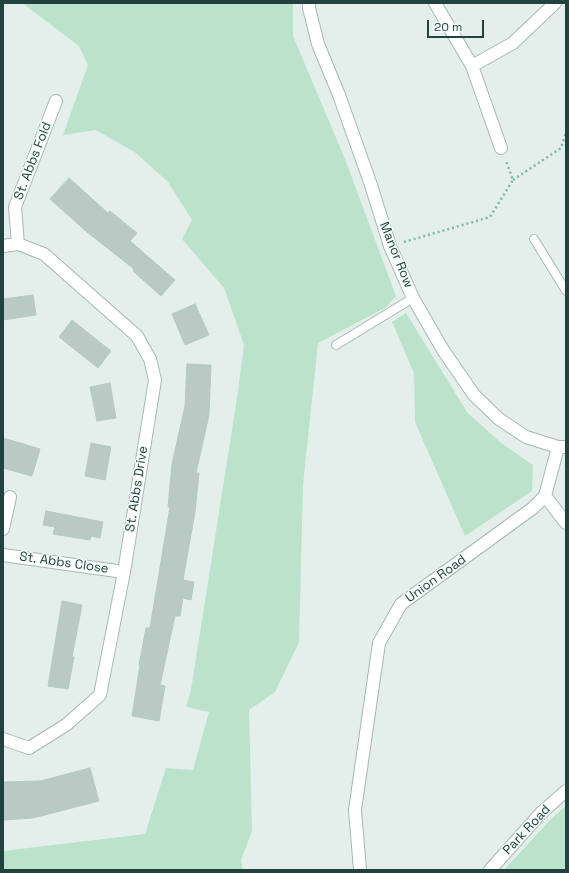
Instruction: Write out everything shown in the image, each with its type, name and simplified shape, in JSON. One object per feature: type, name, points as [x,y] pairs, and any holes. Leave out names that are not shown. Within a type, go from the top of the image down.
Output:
[{"type":"street","points":[[435,3],[472,66],[501,148]]},
{"type":"street","points":[[472,66],[513,43],[555,3]]},
{"type":"street","name":"Manor Row","points":[[309,5],[318,44],[339,95],[371,185],[390,246],[413,298],[443,350],[474,395],[499,420],[526,437],[562,447]]},
{"type":"street","name":"St. Abbs Fold","points":[[18,244],[15,207],[56,101]]},
{"type":"street","name":"St. Abbs Drive","points":[[3,246],[18,244],[44,254],[108,310],[137,336],[150,359],[155,380],[124,572],[100,695],[66,725],[28,748],[3,739]]},
{"type":"street","points":[[562,447],[545,496],[566,523]]},
{"type":"street","name":"Union Road","points":[[360,870],[355,810],[379,643],[400,604],[533,508],[545,496]]},
{"type":"street","points":[[3,529],[10,497]]},
{"type":"street","name":"St. Abbs Close","points":[[3,555],[124,572]]},
{"type":"street","name":"Park Road","points":[[490,870],[541,813],[566,790]]},
{"type":"lane","points":[[534,239],[566,291]]},
{"type":"lane","points":[[336,345],[413,298]]},
{"type":"path","points":[[390,246],[490,217],[513,180],[561,148],[566,132]]},
{"type":"path","points":[[501,148],[513,180]]},
{"type":"green space","points":[[22,3],[293,3],[293,36],[345,159],[396,296],[385,308],[318,343],[303,485],[299,642],[275,692],[249,710],[252,831],[241,860],[243,870],[3,870],[3,851],[145,834],[166,768],[193,770],[209,712],[186,707],[191,690],[244,345],[224,288],[182,239],[192,220],[168,182],[136,153],[96,130],[63,135],[88,65],[79,46]]},
{"type":"green space","points":[[406,313],[467,412],[501,443],[533,465],[532,491],[465,536],[415,422],[414,373],[392,322]]},
{"type":"green space","points":[[566,806],[566,870],[504,870],[551,819]]},
{"type":"building","points":[[69,178],[108,213],[110,211],[137,233],[130,241],[175,280],[161,296],[133,271],[134,269],[87,232],[50,199]]},
{"type":"building","points":[[33,295],[36,315],[3,320],[3,299]]},
{"type":"building","points":[[195,304],[209,335],[185,345],[172,314]]},
{"type":"building","points":[[72,320],[111,351],[98,368],[59,337]]},
{"type":"building","points":[[187,364],[211,365],[209,415],[196,473],[199,473],[195,512],[183,580],[194,582],[191,600],[183,598],[180,616],[175,616],[160,685],[165,686],[159,721],[132,716],[139,665],[146,628],[150,628],[170,507],[168,507],[172,464],[185,406]]},
{"type":"building","points":[[110,383],[116,418],[97,421],[90,387]]},
{"type":"building","points":[[3,438],[40,449],[32,476],[3,468]]},
{"type":"building","points":[[91,443],[111,447],[105,480],[85,476]]},
{"type":"building","points":[[46,511],[103,522],[100,538],[91,536],[90,540],[53,534],[55,527],[43,525]]},
{"type":"building","points":[[62,601],[82,605],[72,657],[74,657],[68,689],[48,686]]},
{"type":"building","points":[[90,768],[99,801],[33,818],[3,820],[3,782],[40,781]]}]
